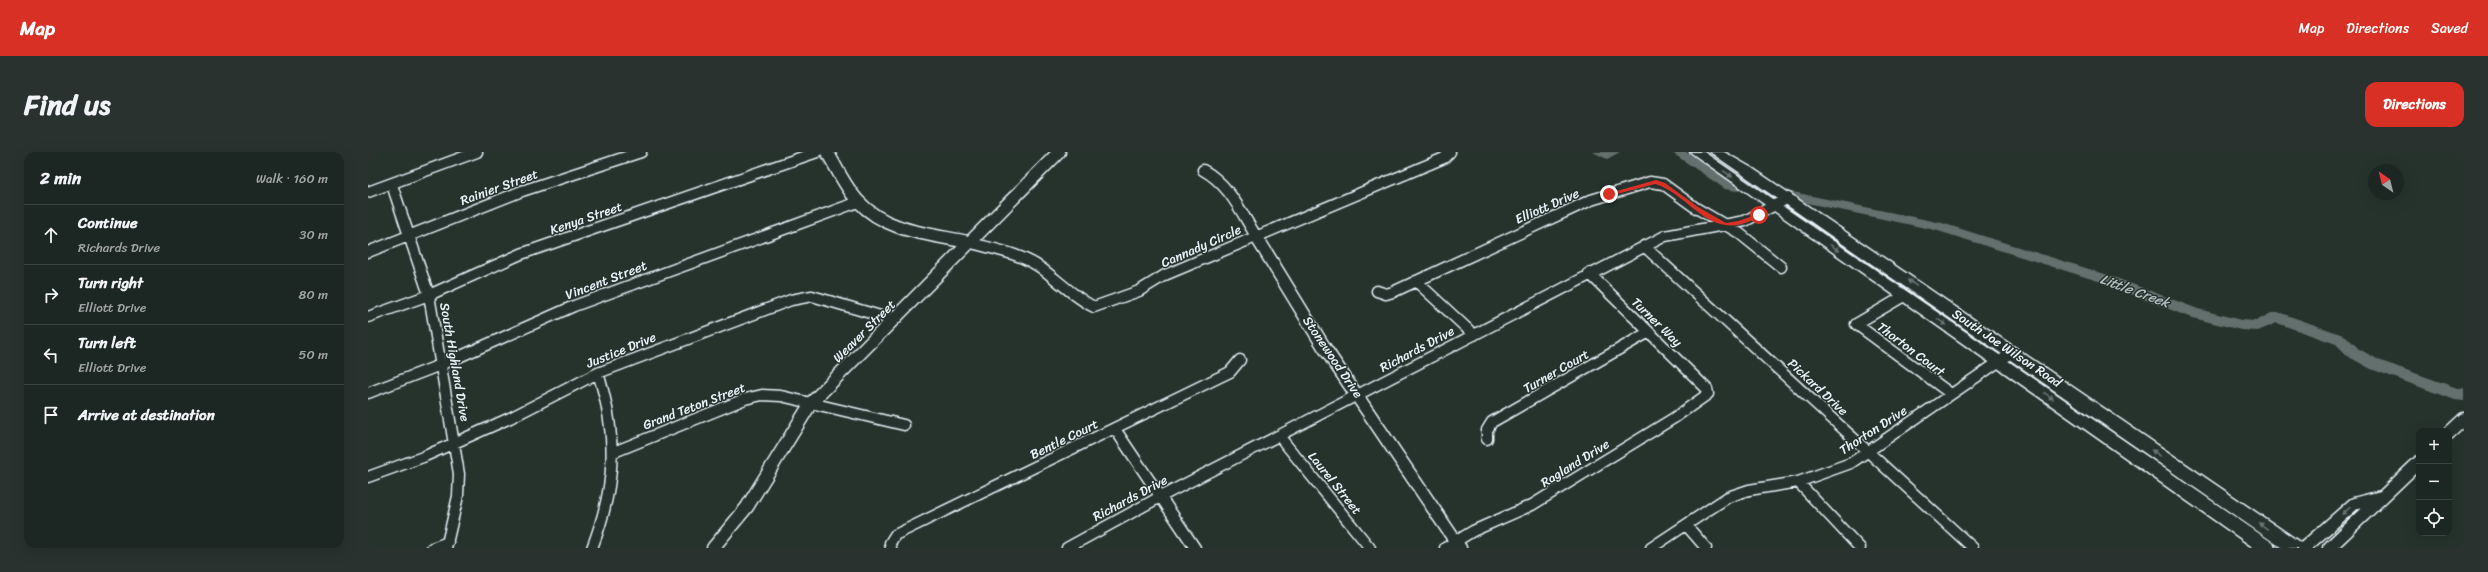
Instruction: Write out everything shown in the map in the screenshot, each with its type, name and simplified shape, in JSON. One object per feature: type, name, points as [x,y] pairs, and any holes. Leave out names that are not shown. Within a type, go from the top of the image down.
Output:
[{"type":"main road","name":"South Joe Wilson Road","points":[[1696,152],[2267,548]]},
{"type":"main road","name":"South Joe Wilson Road","points":[[1716,152],[1788,198],[2295,548]]},
{"type":"street","points":[[368,192],[392,185],[477,152]]},
{"type":"street","name":"Rainier Street","points":[[368,252],[522,191],[641,152]]},
{"type":"street","name":"Kenya Street","points":[[368,317],[430,295],[521,254],[817,152]]},
{"type":"street","points":[[827,152],[858,202],[872,214],[894,226],[968,242]]},
{"type":"street","name":"Weaver Street","points":[[713,548],[746,507],[811,403],[894,320],[968,242],[1059,152]]},
{"type":"street","name":"Cannady Circle","points":[[968,242],[1024,259],[1040,268],[1061,286],[1094,307],[1139,291],[1165,275],[1256,236],[1364,194],[1444,158],[1450,152]]},
{"type":"street","name":"Stonewood Drive","points":[[1203,170],[1212,173],[1221,182],[1324,347],[1358,395],[1458,545]]},
{"type":"street","name":"Elliott Drive","points":[[1377,292],[1386,294],[1393,292],[1591,200],[1650,182],[1663,184],[1696,208],[1725,225],[1781,267]]},
{"type":"street","name":"South Highland Drive","points":[[392,185],[430,295],[443,364],[459,474],[458,496],[447,545]]},
{"type":"street","name":"Richards Drive","points":[[1067,548],[1160,497],[1644,246],[1665,236],[1685,230],[1739,223],[1759,215],[1788,198]]},
{"type":"street","name":"Vincent Street","points":[[368,393],[443,364],[574,306],[858,202]]},
{"type":"street","name":"Pickard Drive","points":[[1644,246],[1973,548]]},
{"type":"street","name":"Turner Way","points":[[1589,274],[1707,388]]},
{"type":"street","points":[[1416,281],[1474,335]]},
{"type":"street","name":"Thorton Court","points":[[1904,296],[1856,324],[1951,394]]},
{"type":"street","name":"Justice Drive","points":[[368,477],[454,443],[598,373],[803,297],[822,298],[894,320]]},
{"type":"street","name":"Turner Court","points":[[1487,439],[1487,430],[1492,422],[1649,332]]},
{"type":"street","name":"Thorton Drive","points":[[1651,548],[1728,497],[1749,490],[1798,482],[1851,463],[2013,352]]},
{"type":"street","name":"Bentle Court","points":[[891,548],[890,543],[895,535],[1230,372],[1240,360]]},
{"type":"street","points":[[592,548],[600,528],[614,452],[608,407],[598,373]]},
{"type":"street","name":"Ragland Drive","points":[[1445,548],[1458,545],[1539,501],[1674,418],[1705,397],[1708,394],[1707,388]]},
{"type":"street","name":"Grand Teton Street","points":[[614,452],[745,399],[762,396],[781,396],[904,425]]},
{"type":"street","points":[[2452,430],[2464,419]]},
{"type":"street","points":[[1115,429],[1195,548]]},
{"type":"street","name":"Laurel Street","points":[[1279,436],[1370,548]]},
{"type":"street","points":[[2329,548],[2417,464]]},
{"type":"street","points":[[1798,482],[1860,548]]},
{"type":"street","points":[[2304,548],[2354,504],[2382,497]]},
{"type":"street","points":[[1686,525],[1706,548]]},
{"type":"street","points":[[432,548],[447,545]]},
{"type":"waterway","name":"Little Creek","points":[[1599,152],[1607,155],[1614,152]]},
{"type":"waterway","name":"Little Creek","points":[[1677,152],[1730,186],[1737,187]]},
{"type":"waterway","name":"Little Creek","points":[[1793,196],[1937,226],[2103,278],[2194,313],[2241,325],[2258,326],[2276,317],[2341,340],[2354,353],[2376,365],[2461,396],[2464,394]]},
{"type":"route","points":[[1609,194],[1650,182],[1656,182],[1663,184],[1696,208],[1725,225],[1739,223],[1759,215]]}]
